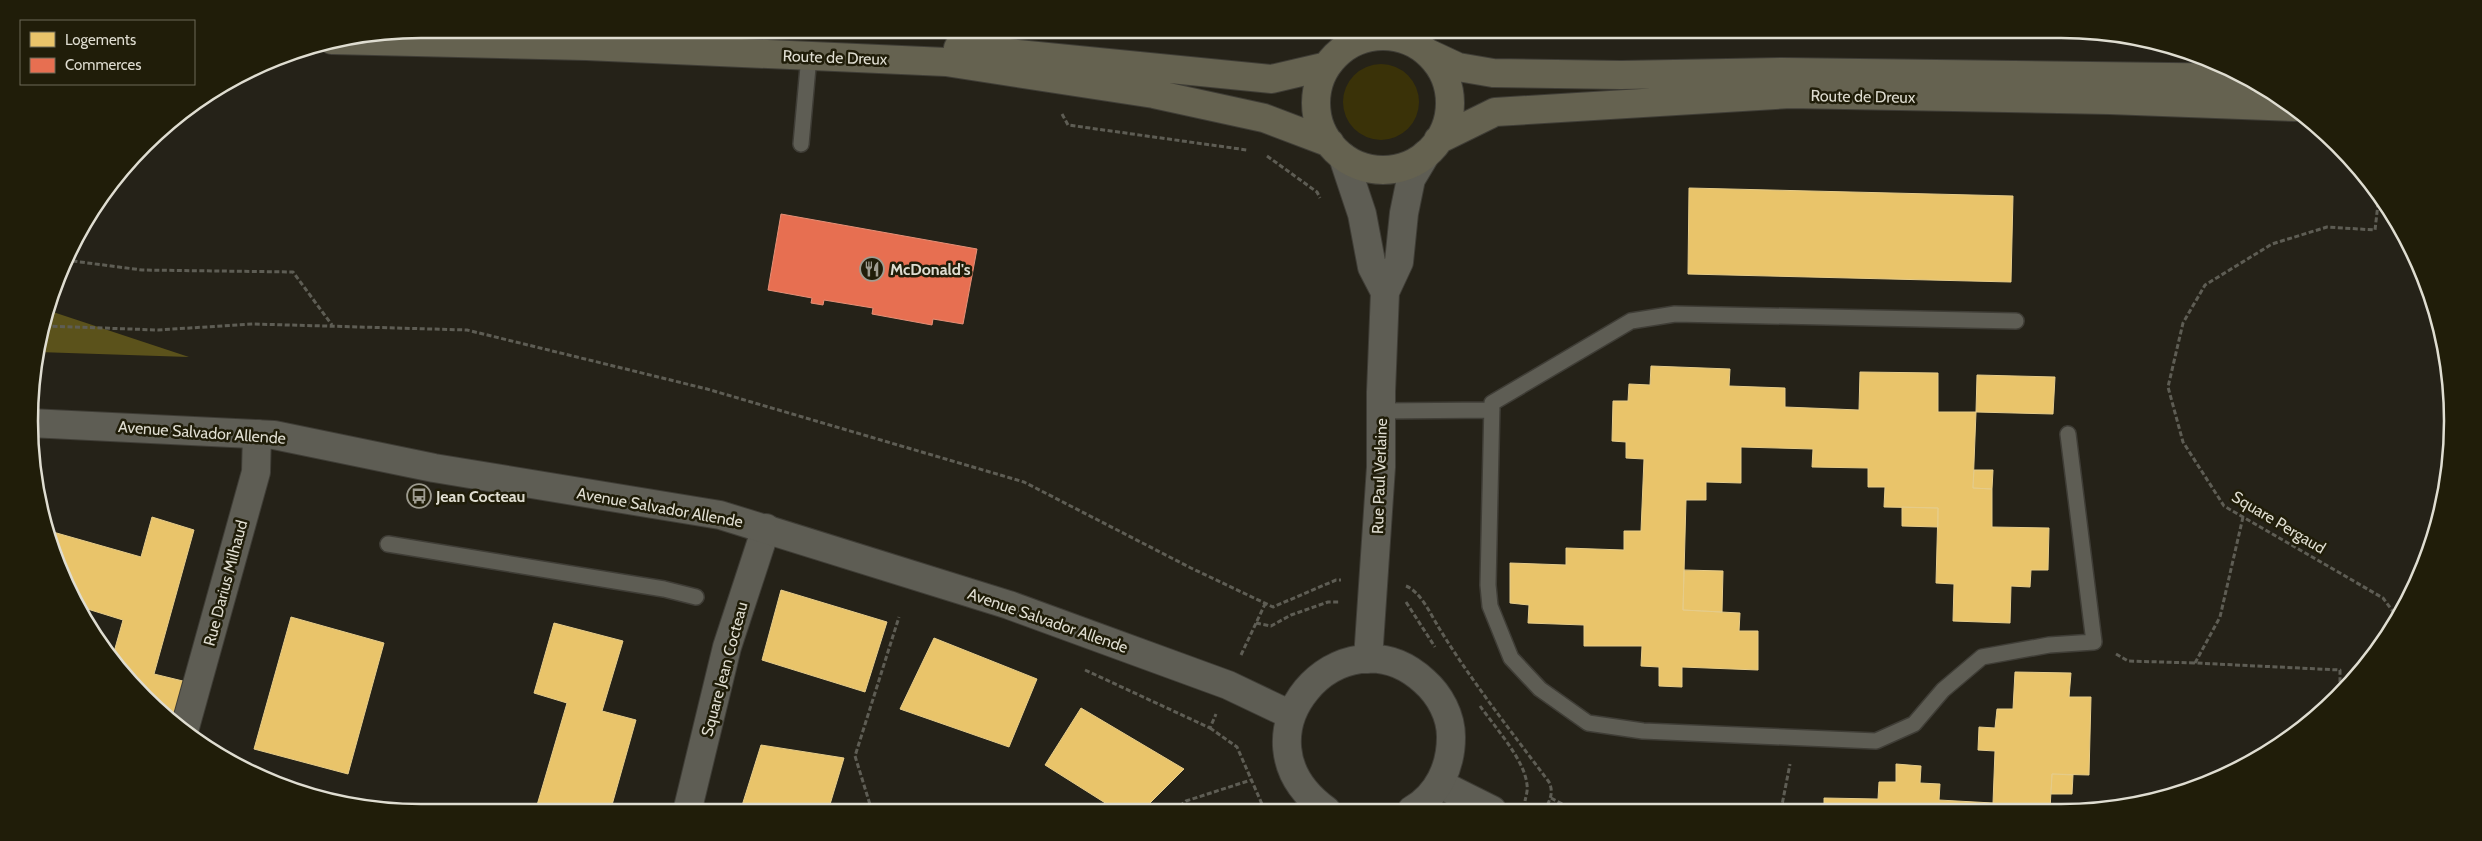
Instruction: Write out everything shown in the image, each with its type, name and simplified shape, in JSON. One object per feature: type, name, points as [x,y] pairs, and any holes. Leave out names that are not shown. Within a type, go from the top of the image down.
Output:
[{"type":"main road","name":"Route de Dreux","points":[[740,38],[990,50],[1272,78],[1327,66]]},
{"type":"main road","points":[[1368,38],[1356,42],[1340,52],[1327,66],[1320,80],[1316,96],[1316,113],[1321,129],[1336,150],[1358,165],[1376,169],[1394,169],[1410,164],[1432,147],[1447,123],[1450,104],[1448,85],[1440,68],[1428,53],[1412,42],[1398,38]]},
{"type":"main road","name":"Route de Dreux","points":[[372,41],[586,46],[946,62],[1154,94],[1264,118],[1336,150]]},
{"type":"main road","name":"Route de Dreux","points":[[1428,53],[1458,67],[1493,73],[1621,75],[1793,72],[2232,78]]},
{"type":"main road","name":"Route de Dreux","points":[[1432,147],[1495,112],[1790,94],[2099,100],[2280,106]]},
{"type":"street","name":"Rue Paul Verlaine","points":[[1368,659],[1381,467],[1381,392],[1385,292],[1399,262],[1404,213],[1411,179],[1432,147]]},
{"type":"street","name":"Rue Paul Verlaine","points":[[1336,150],[1362,214],[1372,267],[1385,292]]},
{"type":"street","name":"Avenue Salvador Allende","points":[[38,423],[274,435],[434,468],[720,515],[1009,605],[1228,685],[1291,715]]},
{"type":"street","name":"Rue Darius Milhaud","points":[[186,723],[256,472],[257,434]]},
{"type":"street","name":"Square Jean Cocteau","points":[[689,804],[727,647],[766,528]]},
{"type":"street","points":[[1318,804],[1312,800],[1298,782],[1289,761],[1287,738],[1291,715],[1300,697],[1313,682],[1329,670],[1348,662],[1368,659],[1393,663],[1415,673],[1434,690],[1446,712],[1452,736],[1450,761],[1440,784],[1424,804]]},
{"type":"street","points":[[1440,784],[1480,804]]},
{"type":"lane","points":[[801,144],[809,56]]},
{"type":"lane","points":[[2016,321],[1666,315],[1631,321],[1492,403],[1488,584],[1490,606],[1511,658],[1540,689],[1588,723],[1643,731],[1876,741],[1914,724],[1943,690],[1982,657],[2049,645],[2094,642],[2068,434]]},
{"type":"lane","points":[[1382,411],[1492,410]]},
{"type":"lane","points":[[388,544],[664,589],[696,597]]},
{"type":"path","points":[[1261,152],[1317,192],[1325,206]]},
{"type":"path","name":"Square Pergaud","points":[[2378,205],[2376,230],[2327,227],[2272,244],[2204,285],[2182,322],[2168,387],[2183,442],[2224,506],[2383,598],[2393,612]]},
{"type":"path","points":[[73,261],[142,270],[293,272],[333,326]]},
{"type":"path","points":[[50,326],[158,330],[253,324],[467,330],[707,389],[1024,482],[1273,607],[1336,580],[1346,581]]},
{"type":"path","points":[[2195,662],[2220,617],[2243,517]]},
{"type":"path","points":[[1404,585],[1411,588],[1427,608],[1476,682],[1549,782],[1552,789],[1551,798],[1548,804]]},
{"type":"path","points":[[1256,623],[1271,626],[1292,615],[1328,602],[1344,602]]},
{"type":"path","points":[[1210,728],[1265,604]]},
{"type":"path","points":[[870,804],[855,756],[899,616]]},
{"type":"path","points":[[2094,642],[2128,661],[2195,662],[2340,670],[2340,683]]},
{"type":"path","points":[[1080,668],[1210,728],[1237,747],[1263,804]]},
{"type":"path","points":[[1782,804],[1796,737]]},
{"type":"path","points":[[1182,804],[1186,801],[1251,780]]},
{"type":"path","points":[[1551,798],[1562,804]]},
{"type":"shaded area","points":[[1389,64],[1402,70],[1413,81],[1419,94],[1417,117],[1402,134],[1389,140],[1373,140],[1360,134],[1345,117],[1343,94],[1349,81],[1366,66]]},
{"type":"shaded area","points":[[54,312],[189,357],[44,352]]},
{"type":"building: Logements","points":[[1689,188],[2013,196],[2011,282],[1688,274]]},
{"type":"building: Logements","points":[[1651,366],[1730,369],[1729,386],[1785,388],[1785,407],[1859,410],[1860,372],[1938,373],[1938,412],[1976,412],[1973,488],[1992,489],[1992,527],[2049,528],[2048,570],[2031,570],[2030,587],[2011,586],[2010,623],[1953,621],[1954,584],[1936,583],[1938,508],[1884,507],[1885,487],[1868,487],[1868,468],[1812,467],[1813,449],[1741,447],[1741,483],[1706,482],[1706,500],[1686,500],[1683,610],[1740,613],[1739,631],[1758,631],[1758,670],[1682,667],[1682,687],[1659,686],[1659,667],[1641,666],[1642,646],[1584,646],[1584,625],[1528,623],[1529,605],[1510,603],[1510,563],[1566,565],[1566,548],[1624,550],[1624,531],[1641,531],[1644,459],[1626,458],[1626,442],[1612,441],[1613,401],[1628,401],[1629,384],[1650,385]]},
{"type":"building: Logements","points":[[1977,375],[2055,377],[2053,414],[1976,412]]},
{"type":"building: Logements","points":[[1974,470],[1993,470],[1992,489],[1973,488]]},
{"type":"building: Logements","points":[[1902,507],[1938,508],[1938,527],[1902,526]]},
{"type":"building: Logements","points":[[152,517],[194,530],[154,674],[187,682],[178,716],[150,691],[114,650],[123,620],[87,609],[67,567],[55,532],[141,557]]},
{"type":"building: Logements","points":[[1684,570],[1723,571],[1722,612],[1683,610]]},
{"type":"building: Logements","points":[[781,590],[887,622],[865,692],[762,660]]},
{"type":"building: Logements","points":[[291,617],[384,643],[348,774],[254,749]]},
{"type":"building: Logements","points":[[554,623],[623,641],[602,711],[636,720],[612,804],[537,804],[567,703],[534,693]]},
{"type":"building: Logements","points":[[934,638],[1037,679],[1009,747],[900,709]]},
{"type":"building: Logements","points":[[2015,672],[2071,673],[2069,697],[2091,697],[2089,775],[2052,774],[2050,804],[1824,804],[1824,798],[1878,799],[1879,782],[1896,782],[1896,764],[1921,766],[1920,783],[1940,784],[1939,800],[1993,803],[1995,751],[1978,750],[1979,727],[1995,728],[1997,709],[2013,709]]},
{"type":"building: Logements","points":[[1081,708],[1184,769],[1149,804],[1107,804],[1045,765]]},
{"type":"building: Logements","points":[[761,745],[844,758],[830,804],[743,804]]},
{"type":"building: Logements","points":[[2052,774],[2073,775],[2072,794],[2051,794]]},
{"type":"building: Commerces","name":"McDonald's","points":[[781,214],[977,249],[963,324],[933,319],[932,325],[872,314],[873,308],[824,300],[823,305],[811,303],[812,298],[768,290]]},
{"type":"place","name":"McDonald's","points":[[872,269]]},
{"type":"place","name":"Jean Cocteau","points":[[419,496]]}]
